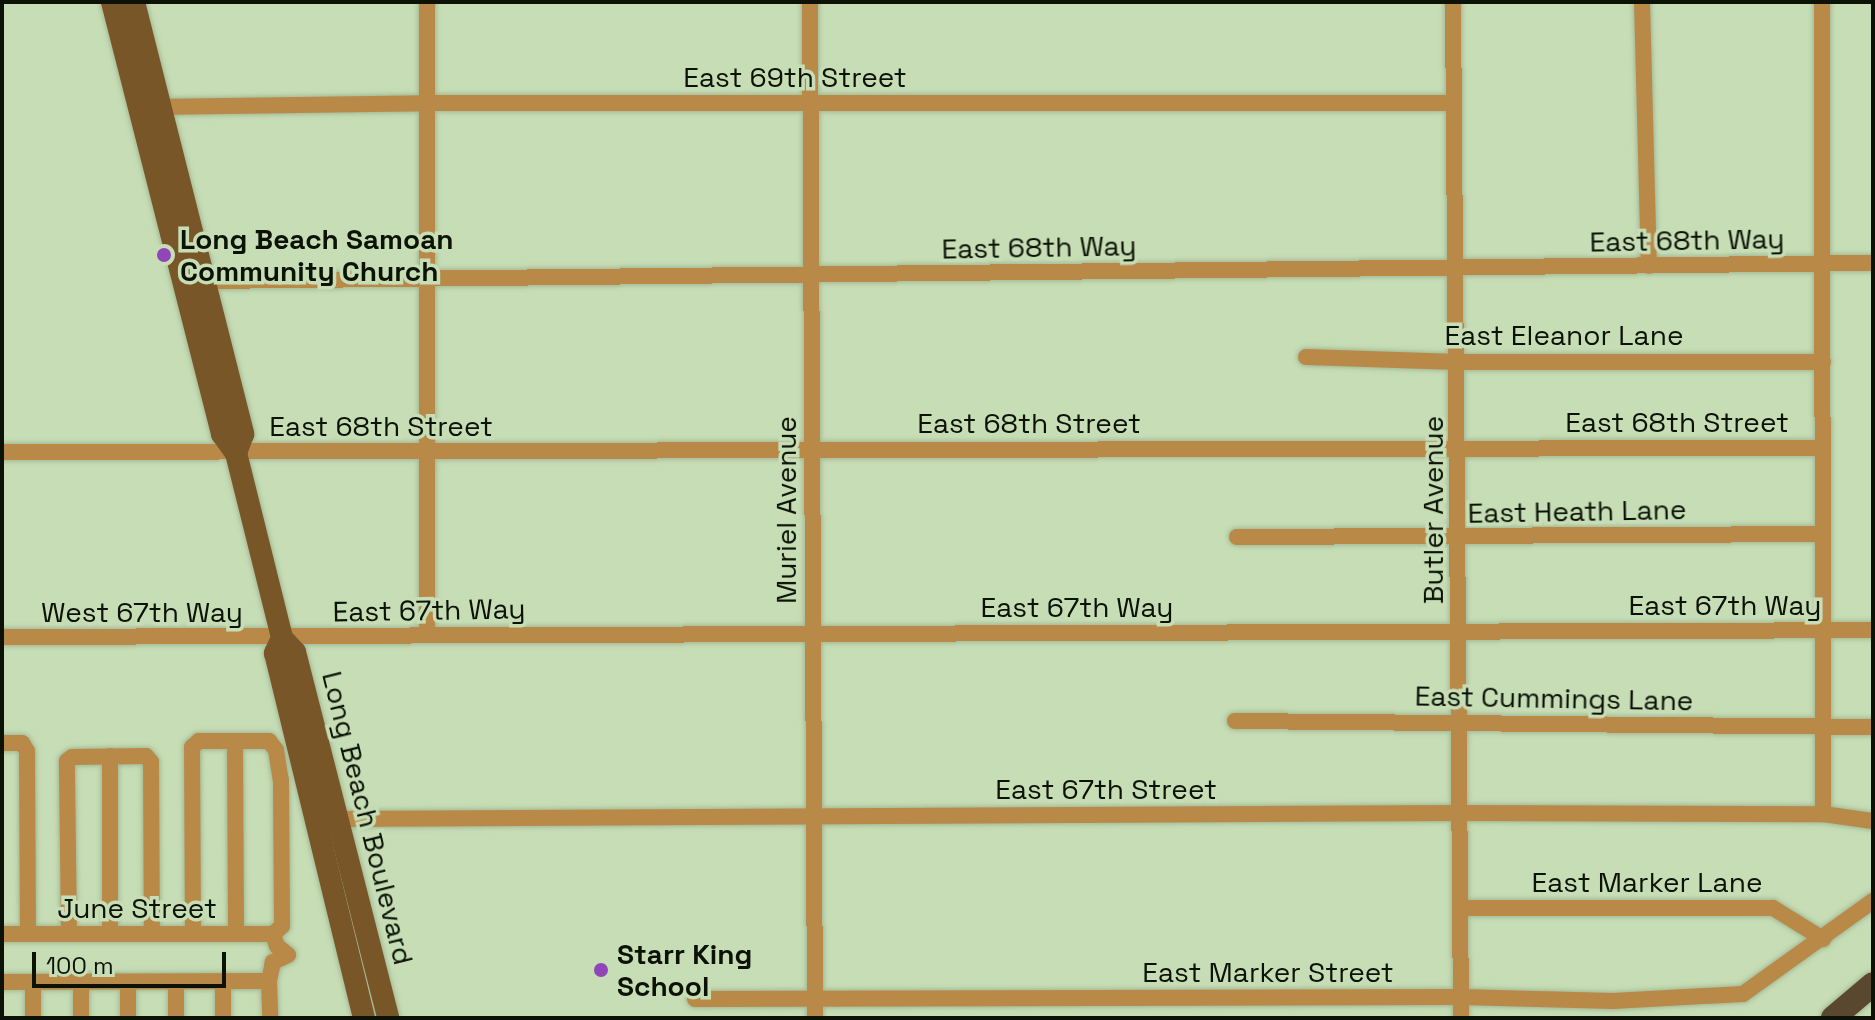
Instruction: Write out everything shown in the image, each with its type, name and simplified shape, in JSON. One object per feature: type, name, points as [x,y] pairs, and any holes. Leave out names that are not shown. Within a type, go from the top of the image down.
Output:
[{"type":"highway","points":[[1833,1018],[1873,984]]},
{"type":"main road","name":"Long Beach Boulevard","points":[[112,2],[150,108],[205,281],[243,434],[236,453]]},
{"type":"main road","name":"Long Beach Boulevard","points":[[134,2],[150,108],[222,434],[236,453],[282,638],[295,652],[388,1018]]},
{"type":"main road","name":"Long Beach Boulevard","points":[[282,638],[275,653],[364,1018]]},
{"type":"street","points":[[427,2],[427,635]]},
{"type":"street","name":"Muriel Avenue","points":[[810,2],[815,1018]]},
{"type":"street","name":"Butler Avenue","points":[[1453,2],[1452,103],[1458,268],[1461,1018]]},
{"type":"street","points":[[1642,2],[1649,266]]},
{"type":"street","points":[[1822,2],[1823,814]]},
{"type":"street","name":"East 69th Street","points":[[150,108],[427,103],[1452,103]]},
{"type":"street","name":"East 68th Way","points":[[205,281],[1873,263]]},
{"type":"street","name":"East Eleanor Lane","points":[[1306,357],[1458,362],[1823,362]]},
{"type":"street","name":"East 68th Street","points":[[2,452],[1823,448]]},
{"type":"street","name":"East Heath Lane","points":[[1237,537],[1823,534]]},
{"type":"street","name":"East 67th Way","points":[[282,638],[1873,630]]},
{"type":"street","name":"West 67th Way","points":[[2,637],[282,638]]},
{"type":"street","name":"East Cummings Lane","points":[[1235,721],[1873,727]]},
{"type":"street","points":[[235,741],[236,934]]},
{"type":"street","points":[[193,934],[194,742],[269,741],[276,750],[281,780],[282,926],[273,934],[277,946],[288,955],[273,962],[269,981],[270,1018]]},
{"type":"street","points":[[2,743],[22,743],[27,751],[28,934]]},
{"type":"street","points":[[110,756],[110,934]]},
{"type":"street","points":[[69,934],[67,761],[72,757],[110,756],[146,756],[151,762],[152,934]]},
{"type":"street","name":"East 67th Street","points":[[338,819],[1460,813],[1823,814],[1873,821]]},
{"type":"street","name":"East Marker Street","points":[[695,999],[1461,997],[1613,1010],[1743,994],[1873,901]]},
{"type":"street","name":"East Marker Lane","points":[[1461,908],[1773,908],[1823,939]]},
{"type":"street","name":"June Street","points":[[2,934],[273,934]]},
{"type":"street","points":[[2,982],[269,981]]},
{"type":"street","points":[[33,982],[33,1018]]},
{"type":"street","points":[[81,982],[81,1018]]},
{"type":"street","points":[[128,982],[128,1018]]},
{"type":"street","points":[[176,982],[176,1018]]},
{"type":"street","points":[[223,982],[223,1018]]},
{"type":"place","name":"Long Beach Samoan Community Church","points":[[164,255]]},
{"type":"place","name":"Starr King School","points":[[601,970]]}]
